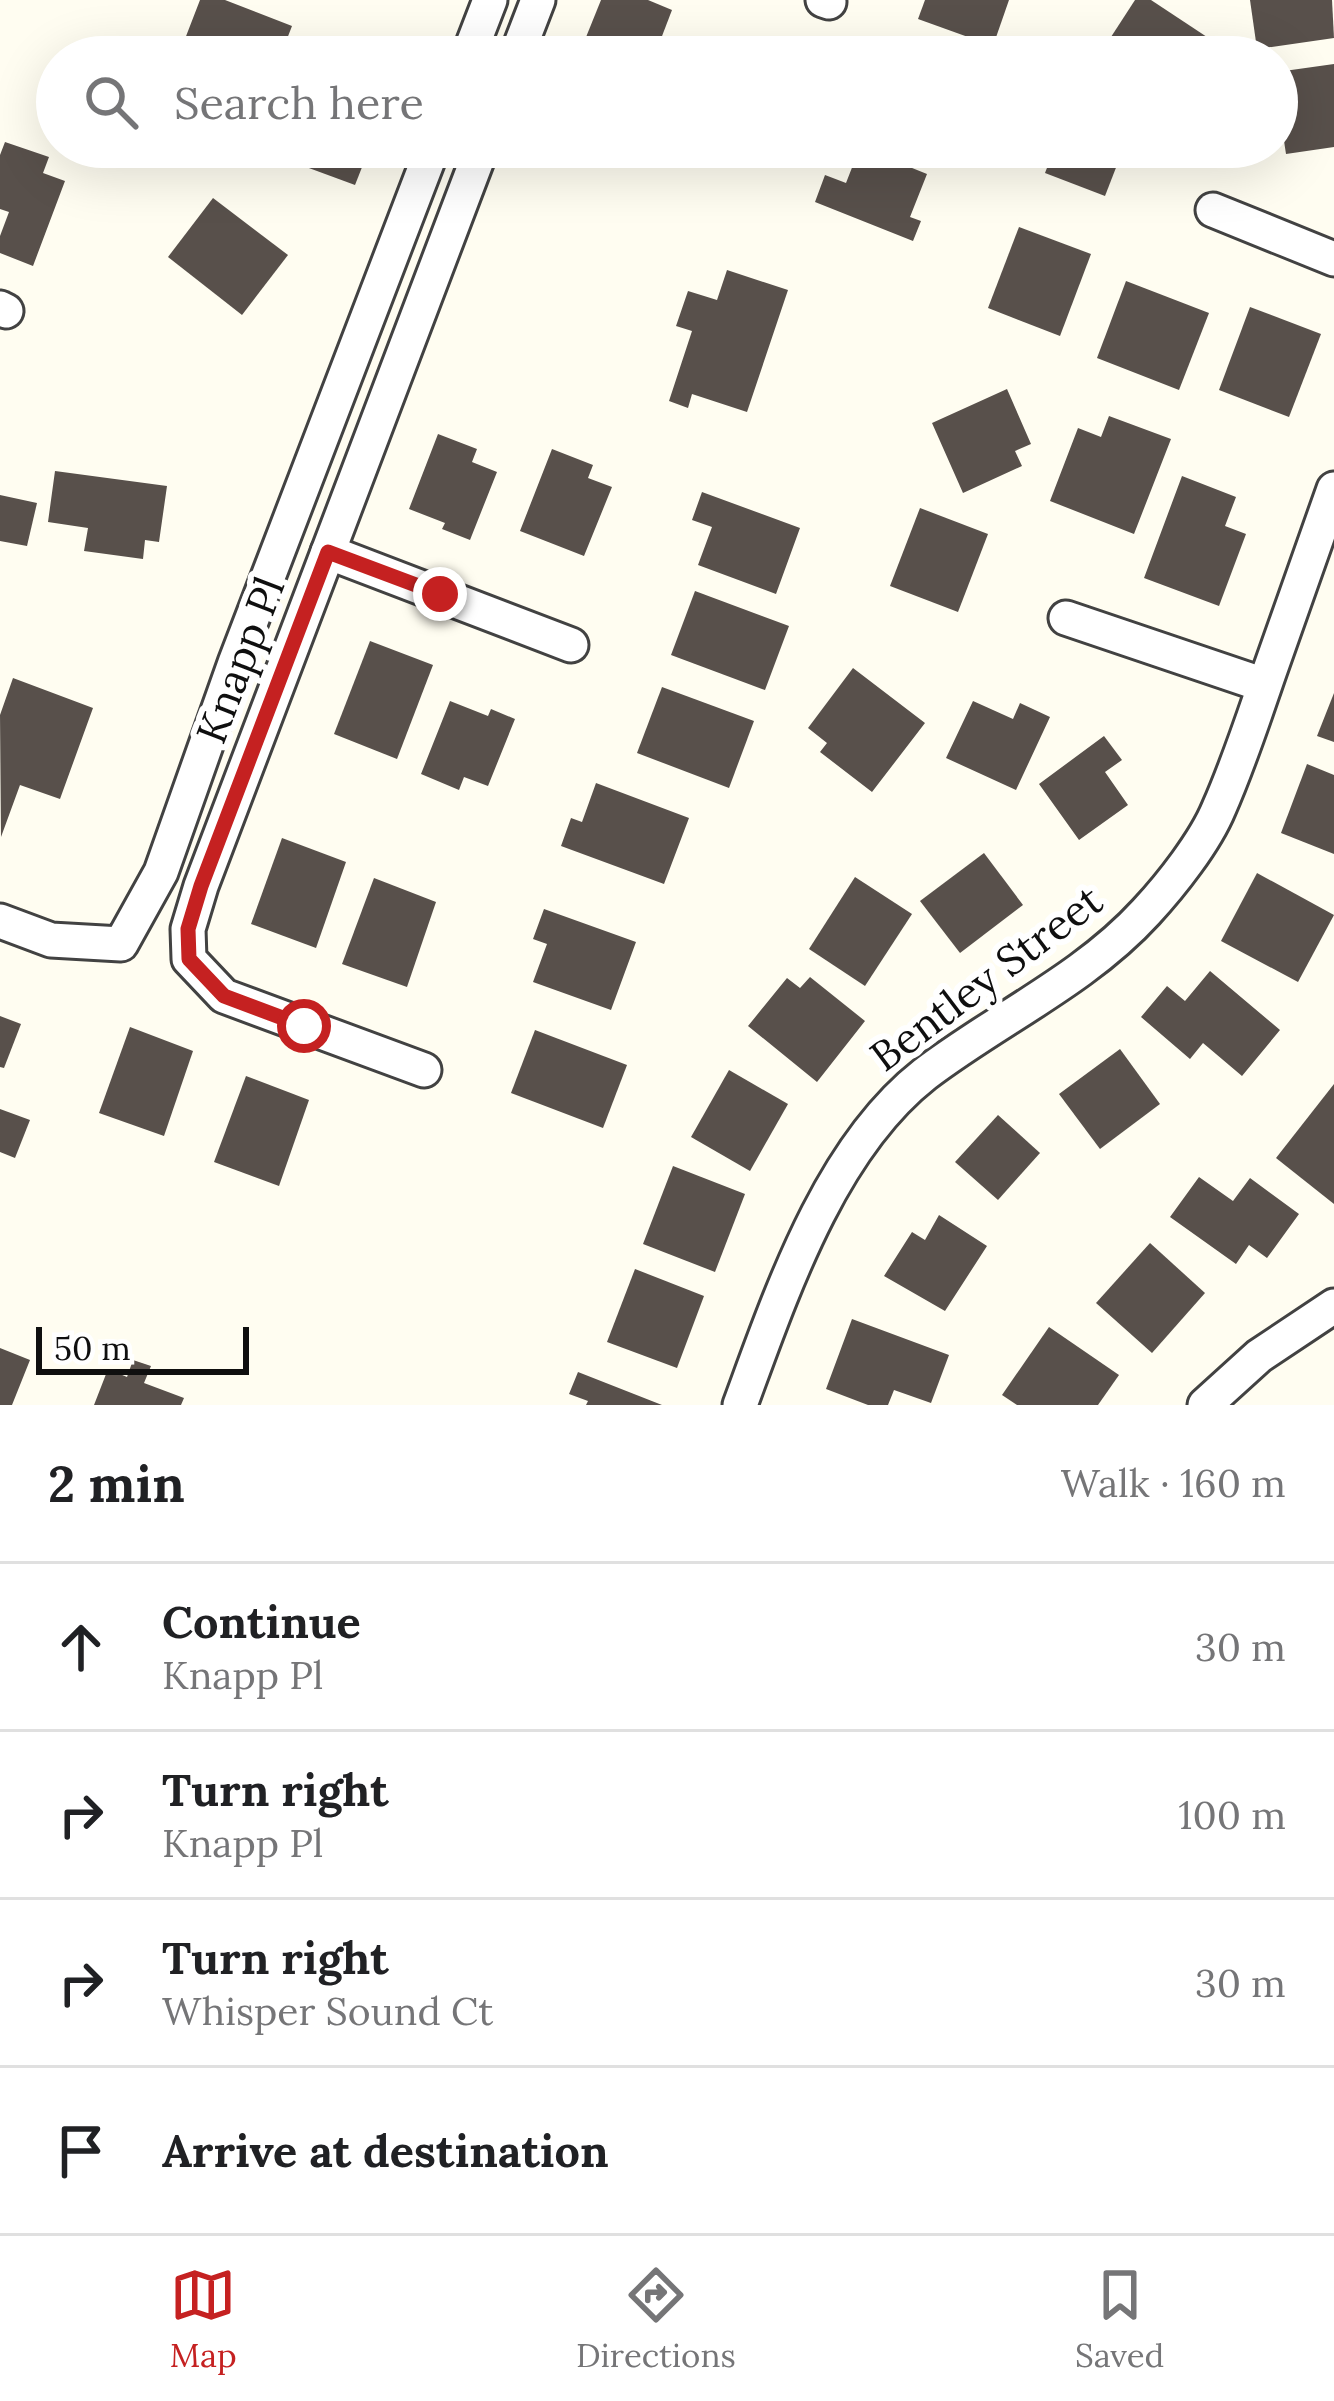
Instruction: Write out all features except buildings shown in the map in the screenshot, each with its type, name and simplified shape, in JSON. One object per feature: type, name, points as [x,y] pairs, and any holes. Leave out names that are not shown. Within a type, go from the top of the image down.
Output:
[{"type":"street","points":[[476,36],[490,0]]},
{"type":"street","points":[[524,36],[538,0]]},
{"type":"street","points":[[0,921],[51,940],[121,944],[161,872],[235,663],[425,168]]},
{"type":"street","name":"Knapp Pl","points":[[424,1070],[224,996],[189,959],[188,929],[474,168]]},
{"type":"street","points":[[1213,210],[1334,259]]},
{"type":"street","name":"Bentley Street","points":[[740,1405],[790,1270],[835,1184],[882,1114],[925,1075],[1041,998],[1145,914],[1186,862],[1218,812],[1334,489]]},
{"type":"street","points":[[328,552],[571,645]]},
{"type":"street","points":[[1066,618],[1264,685]]},
{"type":"street","points":[[1205,1405],[1259,1356],[1334,1306]]},
{"type":"route","points":[[304,1026],[224,996],[189,959],[188,929],[201,886],[328,552],[440,594]]}]
